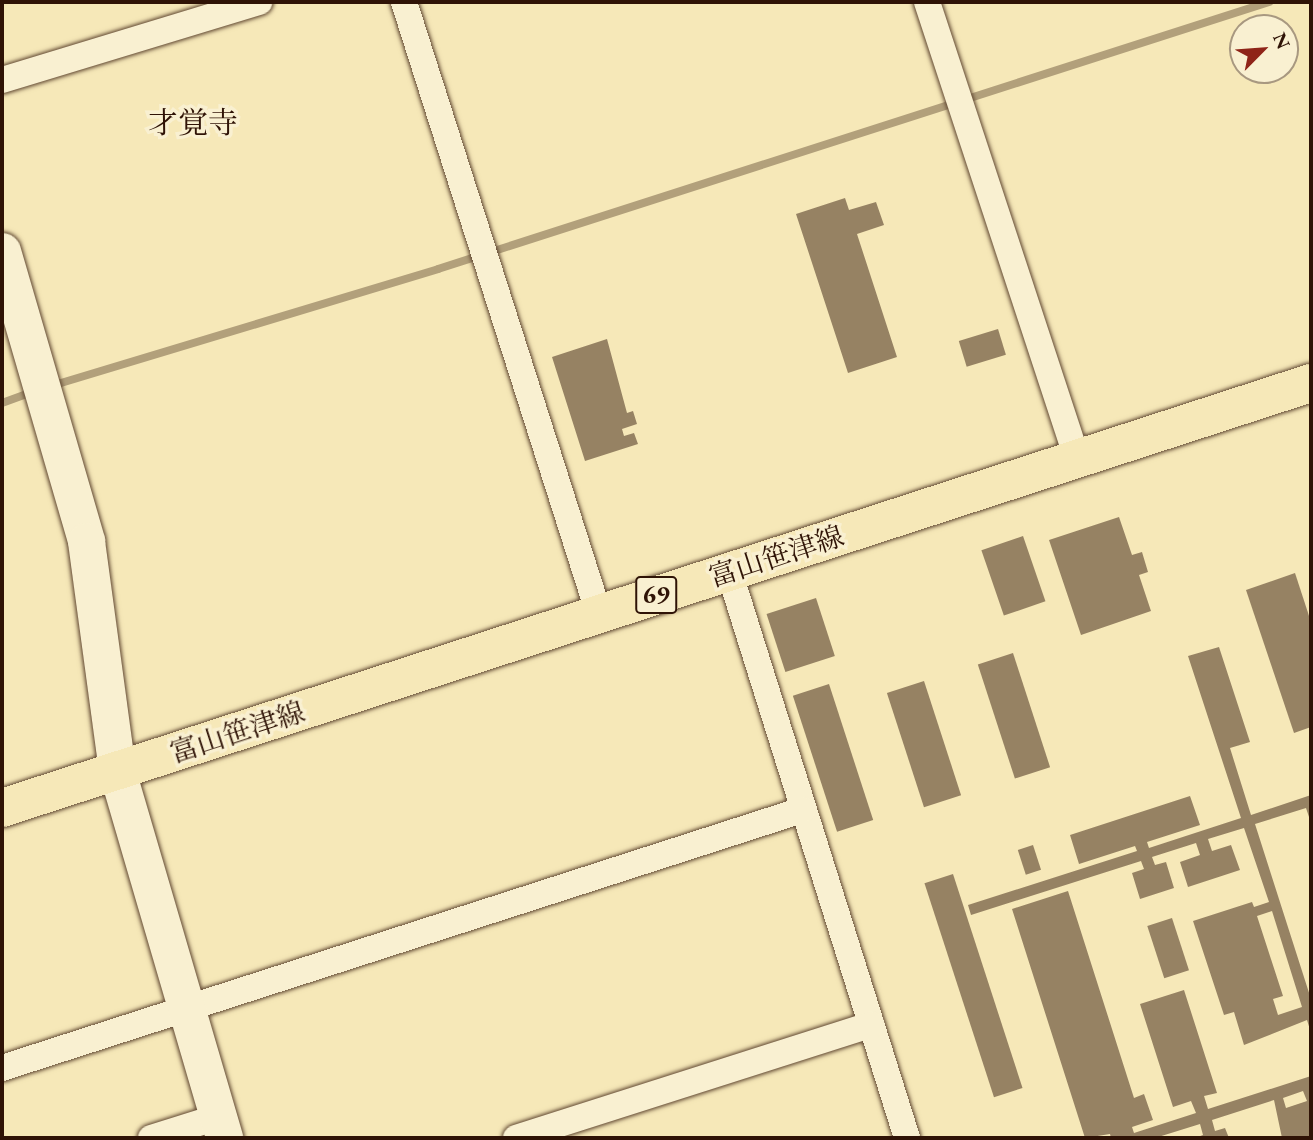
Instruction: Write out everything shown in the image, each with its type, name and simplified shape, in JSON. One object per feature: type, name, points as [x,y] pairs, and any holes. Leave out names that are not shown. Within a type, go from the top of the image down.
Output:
[{"type":"main road","name":"富山笹津線","points":[[2,808],[1311,383]]},
{"type":"street","points":[[2,80],[259,2]]},
{"type":"street","points":[[404,2],[599,614]]},
{"type":"street","points":[[927,2],[1077,459]]},
{"type":"street","points":[[2,251],[86,541],[117,771],[221,1128],[151,1138]]},
{"type":"street","points":[[729,571],[907,1138]]},
{"type":"street","points":[[2,1068],[188,1012],[802,810]]},
{"type":"street","points":[[516,1138],[871,1024]]},
{"type":"building","points":[[845,198],[849,210],[876,202],[884,225],[857,234],[897,357],[848,373],[796,214]]},
{"type":"building","points":[[998,329],[1006,355],[967,367],[959,341]]},
{"type":"building","points":[[607,339],[627,413],[633,411],[637,424],[622,429],[624,436],[634,433],[638,444],[585,461],[552,357]]},
{"type":"building","points":[[1119,517],[1132,555],[1142,552],[1148,572],[1139,575],[1151,611],[1081,635],[1049,540]]},
{"type":"building","points":[[1023,536],[1045,601],[1004,616],[981,550]]},
{"type":"building","points":[[1295,573],[1311,622],[1311,727],[1294,733],[1246,590]]},
{"type":"building","points":[[816,598],[835,656],[785,672],[767,614]]},
{"type":"building","points":[[1219,647],[1250,742],[1230,748],[1251,815],[1311,795],[1311,823],[1306,808],[1255,824],[1311,999],[1311,1033],[1307,1020],[1244,1045],[1234,1012],[1224,1015],[1193,921],[1252,902],[1254,907],[1269,902],[1244,828],[1208,839],[1212,851],[1231,845],[1240,870],[1188,887],[1180,862],[1200,855],[1196,843],[1152,857],[1155,865],[1166,862],[1174,888],[1140,899],[1132,873],[1144,869],[1141,861],[971,915],[968,905],[1137,851],[1135,846],[1079,864],[1070,835],[1190,796],[1200,825],[1147,842],[1149,848],[1241,818],[1188,656]],"holes":[[[1272,911],[1302,1007],[1278,1015],[1273,999],[1283,996],[1257,916]]]},
{"type":"building","points":[[1013,653],[1050,767],[1015,779],[978,664]]},
{"type":"building","points":[[924,681],[961,795],[924,807],[887,693]]},
{"type":"building","points":[[829,684],[873,820],[837,832],[793,696]]},
{"type":"building","points":[[1033,845],[1041,870],[1026,875],[1018,850]]},
{"type":"building","points":[[953,874],[1023,1088],[994,1097],[924,883]]},
{"type":"building","points":[[1068,891],[1134,1098],[1144,1094],[1153,1120],[1132,1127],[1134,1133],[1196,1113],[1191,1101],[1173,1107],[1140,1004],[1184,990],[1217,1093],[1204,1096],[1208,1109],[1311,1076],[1311,1138],[1282,1138],[1274,1100],[1212,1120],[1215,1131],[1225,1128],[1229,1138],[1195,1138],[1203,1135],[1200,1124],[1155,1138],[1111,1138],[1110,1134],[1085,1138],[1012,909]],"holes":[[[1303,1091],[1307,1101],[1286,1108],[1283,1098]]]},
{"type":"building","points":[[1172,918],[1189,970],[1164,978],[1147,926]]},
{"type":"waterway","points":[[51,386],[438,269],[1269,2]]},
{"type":"waterway","points":[[2,403],[32,392]]},
{"type":"district","name":"才覚寺","points":[[193,123]]}]
